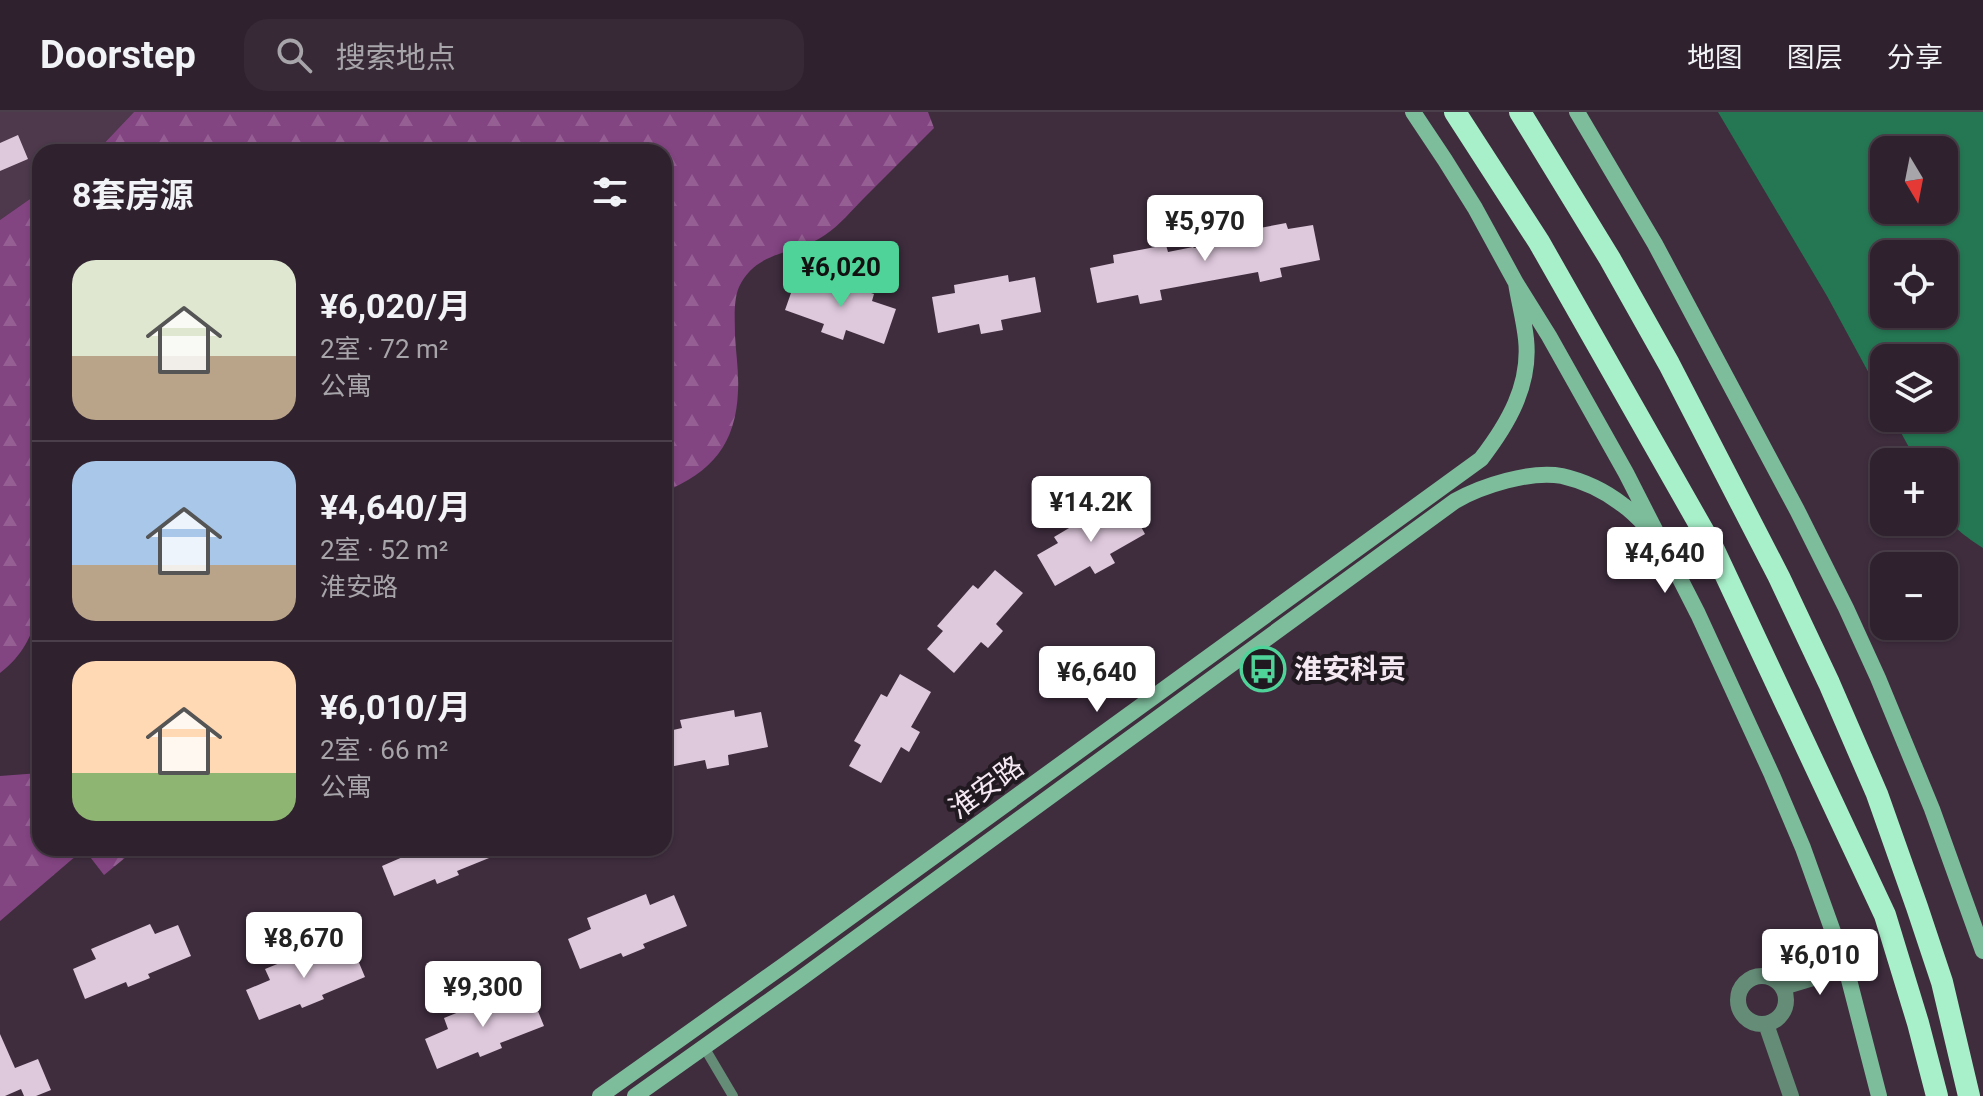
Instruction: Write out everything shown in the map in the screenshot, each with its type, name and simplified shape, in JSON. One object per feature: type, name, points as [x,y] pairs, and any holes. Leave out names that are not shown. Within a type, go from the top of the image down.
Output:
[{"type":"highway","points":[[1455,112],[1539,242],[1713,548],[1885,915],[1937,1096]]},
{"type":"highway","points":[[1520,112],[1610,259],[1669,364],[1779,577],[1829,683],[1877,794],[1917,907],[1942,982],[1969,1096]]},
{"type":"main road","points":[[1413,112],[1475,208],[1549,336],[1626,473],[1698,614],[1803,848],[1846,968],[1879,1096]]},
{"type":"main road","points":[[1577,112],[1655,244],[1846,608],[1932,809],[1983,951]]},
{"type":"main road","name":"淮安路","points":[[600,1096],[1481,459],[1506,425],[1524,381],[1526,340],[1516,283]]},
{"type":"main road","name":"淮安路","points":[[635,1096],[1474,490],[1523,477],[1559,475],[1592,485],[1606,493],[1626,506],[1659,539]]},
{"type":"street","points":[[1783,987],[1846,968]]},
{"type":"street","points":[[1753,977],[1770,977],[1783,987],[1786,995],[1780,1017],[1766,1024],[1751,1022],[1741,1011],[1738,996],[1741,988],[1753,977]]},
{"type":"street","points":[[1766,1024],[1791,1096]]},
{"type":"lane","points":[[704,1047],[733,1096]]},
{"type":"shaded area","points":[[0,112],[134,112],[104,144],[32,144],[32,198],[0,220]]},
{"type":"shaded area","points":[[1718,112],[1983,112],[1983,548],[1958,530],[1958,448],[1909,448],[1901,432],[1958,432],[1958,344],[1870,344],[1870,375]]},
{"type":"green space","points":[[134,112],[928,112],[934,128],[830,231],[813,242],[766,259],[747,275],[739,287],[735,305],[738,384],[732,426],[718,454],[708,465],[672,488],[672,144],[104,144]]},
{"type":"green space","points":[[32,198],[32,630],[15,659],[0,673],[0,220]]},
{"type":"green space","points":[[32,774],[32,856],[76,856],[0,921],[0,776]]},
{"type":"green space","points":[[89,856],[127,856],[104,875]]},
{"type":"building","points":[[18,135],[28,159],[0,171],[0,143]]},
{"type":"building","points":[[1286,223],[1288,229],[1313,225],[1320,260],[1280,268],[1282,277],[1260,282],[1258,272],[1160,290],[1162,300],[1140,304],[1138,295],[1097,303],[1090,268],[1114,263],[1113,255],[1166,245],[1168,252],[1234,241],[1233,233]]},
{"type":"building","points":[[1008,275],[1009,282],[1035,277],[1041,312],[1001,320],[1003,330],[981,334],[979,324],[938,333],[932,297],[955,293],[954,285]]},
{"type":"building","points":[[797,276],[820,284],[822,277],[874,294],[872,301],[896,309],[884,344],[846,330],[843,340],[821,332],[824,324],[785,310]]},
{"type":"building","points":[[1128,503],[1145,534],[1110,554],[1115,563],[1095,574],[1090,566],[1055,586],[1037,555],[1058,543],[1054,537],[1101,509],[1105,516]]},
{"type":"building","points":[[995,570],[1023,593],[996,624],[1003,631],[988,648],[981,642],[954,673],[927,649],[943,631],[937,626],[973,585],[978,589]]},
{"type":"building","points":[[900,674],[931,692],[911,727],[920,732],[909,752],[901,747],[881,783],[849,766],[861,745],[854,741],[881,694],[887,697]]},
{"type":"building","points":[[734,710],[735,717],[761,712],[768,747],[728,755],[729,765],[707,769],[705,760],[672,766],[672,730],[682,728],[680,720]]},
{"type":"building","points":[[405,856],[494,856],[457,871],[459,875],[437,884],[435,879],[394,896],[382,866]]},
{"type":"building","points":[[646,894],[650,905],[674,895],[687,926],[643,944],[645,948],[623,957],[621,953],[580,969],[568,939],[591,929],[587,918]]},
{"type":"building","points":[[150,924],[155,934],[178,925],[191,956],[148,974],[150,978],[128,987],[126,982],[85,999],[73,969],[96,959],[91,949]]},
{"type":"building","points":[[324,945],[328,956],[352,946],[365,977],[322,995],[324,999],[302,1008],[300,1004],[259,1020],[246,990],[270,980],[265,969]]},
{"type":"building","points":[[503,994],[507,1004],[531,994],[544,1026],[500,1043],[502,1048],[480,1057],[478,1052],[437,1069],[425,1039],[448,1029],[444,1018]]},
{"type":"building","points":[[0,1034],[15,1068],[38,1059],[51,1090],[36,1096],[24,1096],[21,1089],[0,1096]]},
{"type":"place","name":"淮安科贡","points":[[1263,669]]}]
